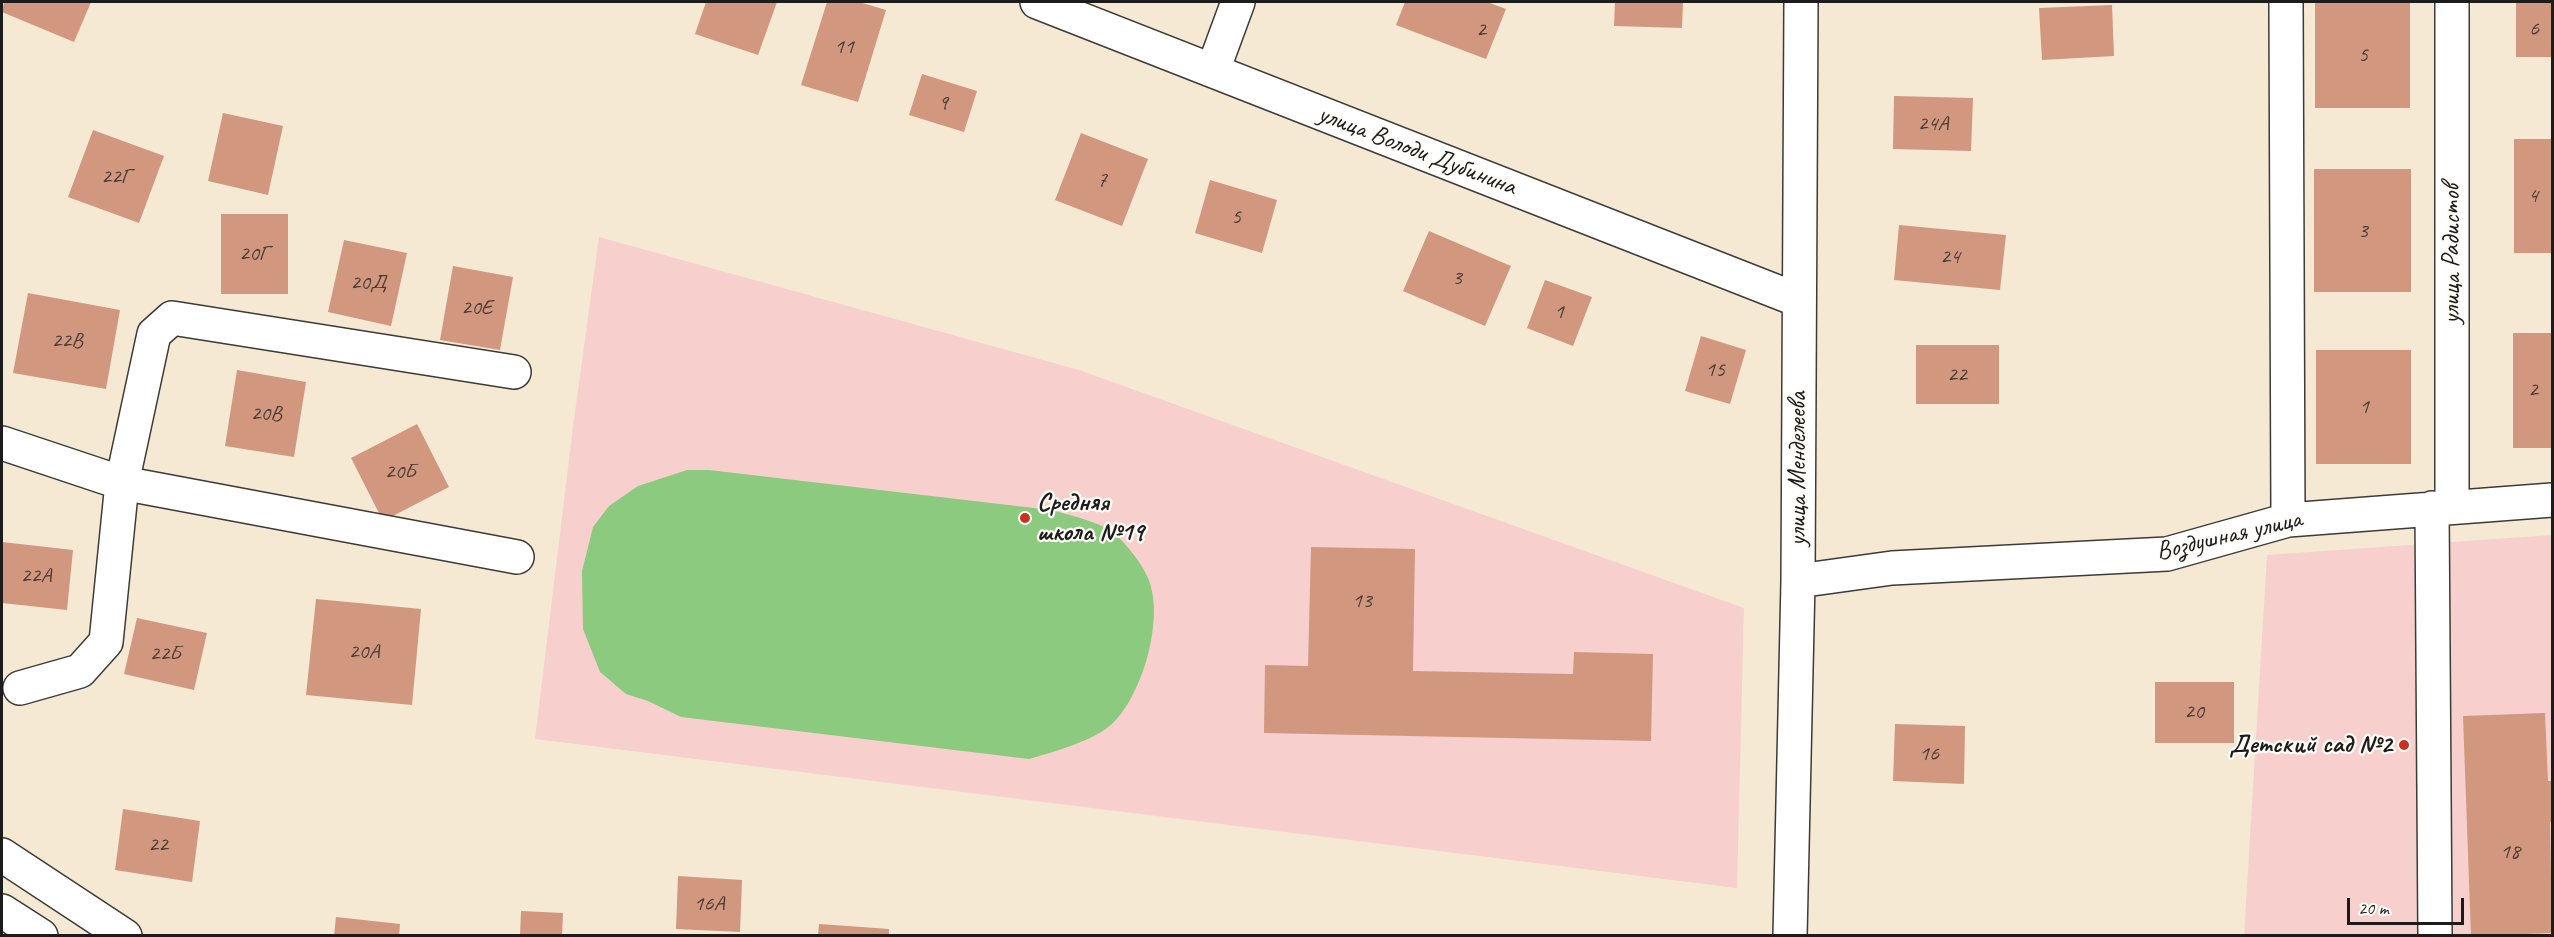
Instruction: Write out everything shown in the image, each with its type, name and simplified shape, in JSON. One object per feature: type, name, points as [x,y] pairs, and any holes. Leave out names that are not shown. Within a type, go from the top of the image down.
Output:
[{"type":"street","name":"улица Володи Дубинина","points":[[1037,2],[1798,300]]},
{"type":"street","points":[[1213,70],[1238,2]]},
{"type":"street","name":"улица Менделеева","points":[[1790,936],[1798,581],[1801,2]]},
{"type":"street","name":"улица Радистов","points":[[2435,936],[2452,2]]},
{"type":"street","points":[[2286,4],[2288,519]]},
{"type":"street","points":[[20,688],[81,671],[106,642],[122,483],[154,334],[172,318],[514,372]]},
{"type":"street","points":[[2,443],[122,483],[517,557]]},
{"type":"street","name":"Воздушная улица","points":[[1798,581],[1892,568],[2167,554],[2288,519],[2553,500]]},
{"type":"street","points":[[2,855],[125,936]]},
{"type":"street","points":[[2,911],[41,936]]},
{"type":"shaded area","name":"Средняя школа №19","points":[[599,237],[1079,370],[1744,608],[1737,888],[535,739]]},
{"type":"shaded area","name":"Детский сад №2","points":[[2552,535],[2552,935],[2244,936],[2267,555]]},
{"type":"green space","points":[[687,470],[709,470],[1051,510],[1084,519],[1110,530],[1124,543],[1142,566],[1153,594],[1152,633],[1142,675],[1134,694],[1124,710],[1105,729],[1073,745],[1029,759],[681,717],[648,701],[626,694],[600,672],[583,629],[582,571],[593,527],[609,506],[638,486]]},
{"type":"building","points":[[4,2],[91,2],[74,42],[2,12]]},
{"type":"building","points":[[706,2],[777,2],[758,55],[695,34]]},
{"type":"building","points":[[827,2],[859,2],[886,10],[858,102],[801,85]]},
{"type":"building","points":[[1405,2],[1487,2],[1506,9],[1486,59],[1396,25]]},
{"type":"building","points":[[1615,2],[1683,2],[1682,28],[1614,26]]},
{"type":"building","points":[[2315,2],[2410,2],[2410,108],[2315,108]]},
{"type":"building","points":[[2516,2],[2552,2],[2552,57],[2516,57]]},
{"type":"building","points":[[2112,5],[2114,56],[2042,60],[2039,8]]},
{"type":"building","points":[[922,74],[977,91],[964,132],[909,115]]},
{"type":"building","points":[[1894,96],[1973,98],[1971,151],[1893,149]]},
{"type":"building","points":[[223,113],[283,126],[268,195],[208,181]]},
{"type":"building","points":[[93,130],[164,156],[139,223],[68,197]]},
{"type":"building","points":[[1081,133],[1148,159],[1122,226],[1055,200]]},
{"type":"building","points":[[2514,139],[2552,139],[2552,253],[2514,253]]},
{"type":"building","points":[[2314,169],[2411,169],[2411,292],[2314,292]]},
{"type":"building","points":[[1210,180],[1277,200],[1262,253],[1195,233]]},
{"type":"building","points":[[221,214],[288,214],[288,294],[221,294]]},
{"type":"building","points":[[1899,225],[2006,235],[2000,290],[1894,280]]},
{"type":"building","points":[[1429,231],[1511,266],[1485,326],[1403,291]]},
{"type":"building","points":[[344,240],[407,253],[391,326],[328,312]]},
{"type":"building","points":[[453,266],[513,277],[500,350],[440,340]]},
{"type":"building","points":[[1545,280],[1592,297],[1573,346],[1527,328]]},
{"type":"building","points":[[28,293],[120,310],[106,389],[13,373]]},
{"type":"building","points":[[2513,333],[2552,333],[2552,448],[2513,448]]},
{"type":"building","points":[[1701,336],[1746,350],[1730,404],[1685,391]]},
{"type":"building","points":[[1916,345],[1999,345],[1999,404],[1916,404]]},
{"type":"building","points":[[2316,350],[2411,350],[2411,464],[2316,464]]},
{"type":"building","points":[[237,370],[306,382],[294,457],[225,446]]},
{"type":"building","points":[[417,424],[449,487],[383,521],[351,458]]},
{"type":"building","points":[[2,542],[73,550],[67,610],[2,603]]},
{"type":"building","points":[[1311,547],[1415,549],[1413,671],[1573,674],[1574,652],[1653,654],[1651,741],[1264,733],[1265,665],[1308,666]]},
{"type":"building","points":[[316,599],[421,609],[412,705],[306,695]]},
{"type":"building","points":[[137,618],[207,633],[194,690],[124,674]]},
{"type":"building","points":[[2155,682],[2234,682],[2234,743],[2155,743]]},
{"type":"building","points":[[2545,713],[2548,781],[2552,781],[2552,822],[2550,822],[2552,933],[2471,936],[2463,716]]},
{"type":"building","points":[[1895,724],[1965,726],[1964,784],[1893,781]]},
{"type":"building","points":[[123,809],[200,821],[192,882],[115,870]]},
{"type":"building","points":[[678,876],[742,880],[740,932],[676,929]]},
{"type":"building","points":[[521,911],[563,913],[562,936],[520,936]]},
{"type":"building","points":[[336,917],[400,924],[399,936],[334,936]]},
{"type":"building","points":[[819,924],[889,929],[889,936],[818,936]]},
{"type":"place","name":"Средняя школа №19","points":[[1025,518]]},
{"type":"place","name":"Детский сад №2","points":[[2404,745]]}]
